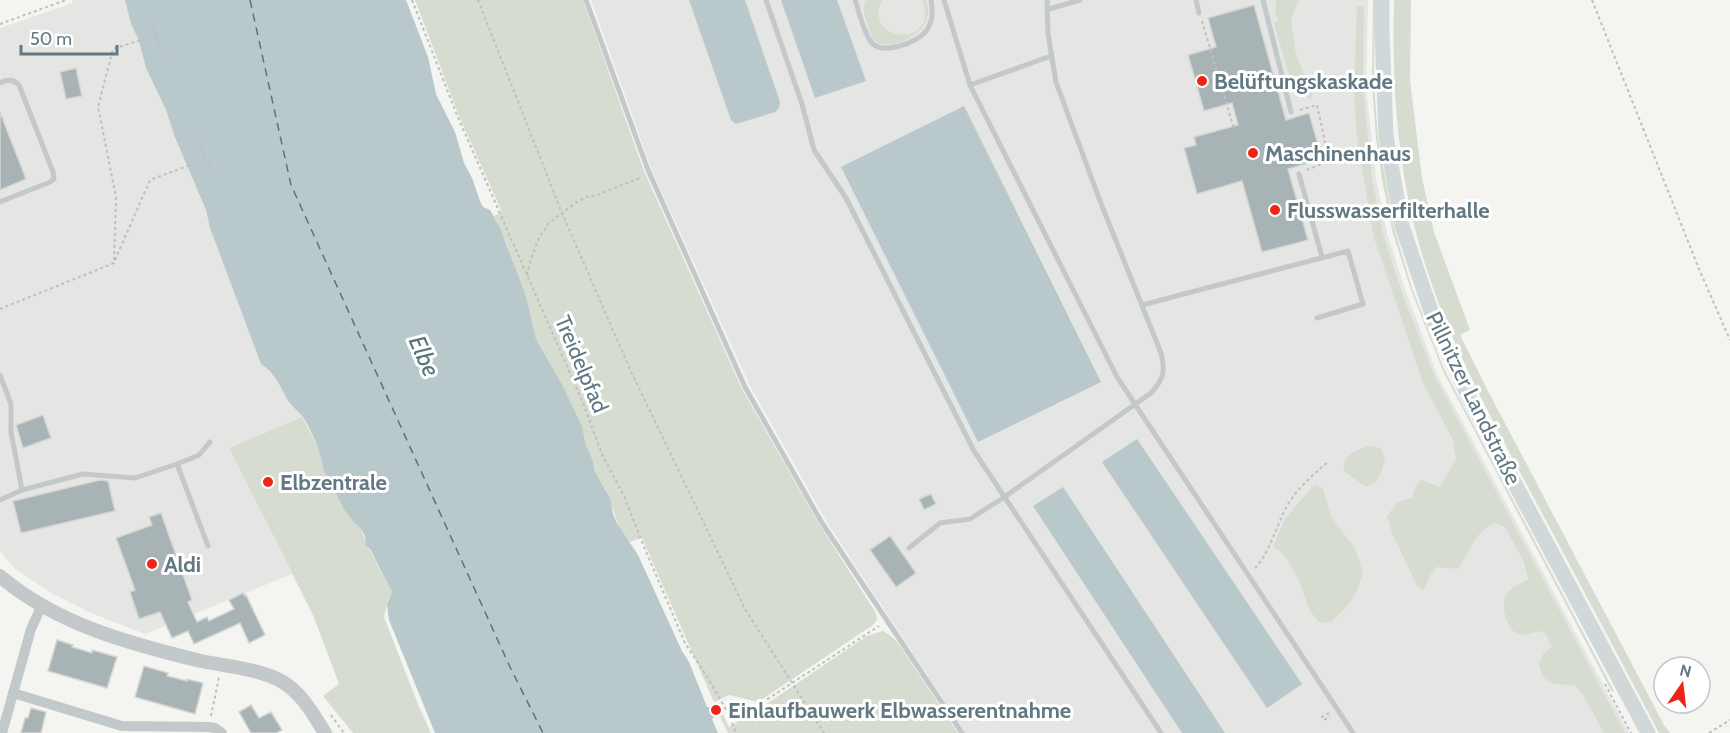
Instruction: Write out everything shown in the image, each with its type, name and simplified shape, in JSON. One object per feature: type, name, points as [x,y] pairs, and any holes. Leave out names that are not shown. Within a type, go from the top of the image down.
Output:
[{"type":"main road","name":"Pillnitzer Landstraße","points":[[1382,0],[1386,136],[1402,226],[1436,326],[1474,408],[1648,733]]},
{"type":"street","points":[[0,576],[42,605],[76,622],[118,638],[262,674],[281,681],[298,695],[325,733]]},
{"type":"street","points":[[2,733],[31,629],[42,605]]},
{"type":"street","points":[[13,693],[122,730],[215,728],[222,733]]},
{"type":"lane","points":[[586,0],[650,175],[745,387],[822,523],[962,733]]},
{"type":"lane","points":[[766,0],[802,104],[814,150],[846,198],[974,451],[1003,498],[1161,733]]},
{"type":"lane","points":[[855,0],[868,38],[873,45],[881,49],[891,49],[917,39],[926,31],[932,16],[931,0]]},
{"type":"lane","points":[[944,0],[970,85],[1117,377],[1353,733]]},
{"type":"lane","points":[[909,548],[940,523],[970,519],[1003,498],[1151,393],[1160,383],[1164,369],[1161,354],[1100,201],[1056,82],[1048,34],[1047,0]]},
{"type":"lane","points":[[1049,9],[1080,0]]},
{"type":"lane","points":[[1196,0],[1199,13]]},
{"type":"lane","points":[[1263,0],[1291,112]]},
{"type":"lane","points":[[970,85],[1051,56]]},
{"type":"lane","points":[[0,83],[9,80],[19,85],[54,178],[50,183],[0,202]]},
{"type":"lane","points":[[1299,174],[1322,257]]},
{"type":"lane","points":[[1142,305],[1348,251],[1363,304],[1317,318]]},
{"type":"lane","points":[[0,375],[11,405],[11,432],[22,490]]},
{"type":"lane","points":[[0,500],[22,490],[83,474],[135,478],[199,455],[210,442]]},
{"type":"lane","points":[[177,464],[208,546]]},
{"type":"path","points":[[0,24],[66,0]]},
{"type":"path","name":"Treidelpfad","points":[[412,0],[457,116],[583,402],[602,454],[624,496],[685,643],[728,714],[736,733]]},
{"type":"path","points":[[478,0],[562,213],[628,365],[745,609],[824,733]]},
{"type":"path","points":[[1592,0],[1699,269],[1730,340]]},
{"type":"path","points":[[149,13],[162,54]]},
{"type":"path","points":[[1199,13],[1234,129]]},
{"type":"path","points":[[114,263],[116,197],[98,107],[113,49],[156,35]]},
{"type":"path","points":[[1291,112],[1317,105],[1329,161],[1299,174]]},
{"type":"path","points":[[197,137],[213,176]]},
{"type":"path","points":[[0,309],[114,263],[150,180],[206,159]]},
{"type":"path","points":[[527,275],[538,240],[548,224],[586,197],[650,175]]},
{"type":"path","points":[[1247,574],[1264,555],[1290,501],[1307,480],[1329,461]]},
{"type":"path","points":[[728,714],[757,706],[887,621]]},
{"type":"path","points":[[209,728],[222,665]]},
{"type":"path","points":[[1330,716],[1324,720],[1322,717],[1336,708]]},
{"type":"path","points":[[1709,733],[1730,720]]},
{"type":"shaded area","points":[[72,0],[125,0],[146,68],[166,110],[174,135],[206,210],[210,228],[261,364],[278,379],[290,402],[302,417],[229,448],[292,574],[145,634],[91,613],[51,593],[15,569],[0,551],[0,28],[73,3]]},
{"type":"shaded area","points":[[415,0],[583,0],[644,171],[742,389],[819,524],[876,613],[877,620],[873,625],[758,702],[729,695],[714,702],[642,538],[629,542],[620,529],[606,490],[596,475],[582,426],[563,386],[536,339],[526,296],[494,216],[502,212],[459,116]]},
{"type":"shaded area","points":[[591,0],[1368,0],[1366,87],[1376,179],[1387,233],[1406,292],[1437,374],[1629,733],[965,733],[828,524],[750,386],[652,171]]},
{"type":"shaded area","points":[[866,0],[882,0],[879,15],[883,26],[891,32],[902,34],[913,33],[921,26],[925,15],[922,0],[926,0],[928,12],[925,23],[910,38],[880,44],[874,40],[870,32],[864,11]]},
{"type":"shaded area","points":[[1276,0],[1299,0],[1291,19],[1295,50],[1306,81],[1313,92],[1311,100],[1292,85],[1274,23],[1278,21],[1275,13]]},
{"type":"shaded area","points":[[1373,0],[1375,0],[1374,85],[1378,137],[1394,228],[1412,288],[1444,369],[1614,691],[1612,692],[1443,371],[1411,290],[1392,230],[1376,138],[1372,86]]},
{"type":"shaded area","points":[[1394,0],[1411,0],[1410,80],[1422,178],[1434,232],[1470,330],[1460,335],[1652,702],[1652,715],[1659,715],[1670,733],[1659,733],[1495,425],[1463,360],[1435,294],[1414,225],[1403,169],[1396,113]]},
{"type":"shaded area","points":[[1357,6],[1364,7],[1363,87],[1372,179],[1383,233],[1402,293],[1434,375],[1625,733],[1604,733],[1582,693],[1574,685],[1552,684],[1543,677],[1539,666],[1543,654],[1552,647],[1542,631],[1518,634],[1510,627],[1504,608],[1505,596],[1512,588],[1528,579],[1524,562],[1505,527],[1495,523],[1488,527],[1477,537],[1458,569],[1437,567],[1424,590],[1417,586],[1392,533],[1387,516],[1398,502],[1412,498],[1415,487],[1421,480],[1440,487],[1456,459],[1452,438],[1423,383],[1374,238],[1357,139],[1354,90]]},
{"type":"shaded area","points":[[302,417],[318,450],[323,469],[345,511],[361,529],[392,592],[384,617],[431,733],[353,733],[323,696],[339,684],[313,615],[229,448]]},
{"type":"shaded area","points":[[1369,446],[1381,448],[1385,459],[1382,471],[1375,483],[1366,487],[1344,471],[1344,466],[1351,454]]},
{"type":"shaded area","points":[[1317,485],[1323,489],[1331,517],[1355,548],[1363,573],[1357,591],[1349,604],[1331,622],[1320,623],[1310,611],[1300,583],[1287,559],[1273,547],[1285,519],[1312,487]]},
{"type":"shaded area","points":[[883,631],[898,643],[958,733],[728,733],[720,716],[723,715],[729,727],[867,636]]},
{"type":"water","name":"Elbe","points":[[125,0],[406,0],[428,57],[436,94],[455,132],[464,163],[483,207],[490,210],[500,228],[526,296],[536,339],[563,386],[582,426],[595,472],[610,498],[613,514],[638,555],[689,662],[707,707],[711,707],[710,713],[713,712],[715,716],[712,719],[718,733],[435,733],[389,620],[387,604],[392,592],[370,549],[366,546],[365,536],[345,511],[323,469],[318,449],[305,421],[289,402],[275,377],[261,364],[210,228],[206,210],[174,135],[166,110],[146,68]]},
{"type":"water","points":[[689,0],[745,0],[780,102],[775,112],[736,124],[731,120]]},
{"type":"water","points":[[781,0],[837,0],[866,81],[815,98]]},
{"type":"water","points":[[964,106],[1101,382],[978,442],[841,167]]},
{"type":"water","points":[[1137,439],[1302,684],[1267,708],[1102,462]]},
{"type":"water","points":[[1063,487],[1225,733],[1182,733],[1033,506]]},
{"type":"building","points":[[1254,5],[1286,120],[1309,113],[1322,159],[1288,169],[1308,240],[1262,252],[1242,181],[1197,194],[1184,148],[1196,145],[1194,137],[1238,125],[1232,103],[1204,111],[1188,55],[1216,47],[1208,18]]},
{"type":"building","points":[[76,68],[82,96],[66,99],[60,72]]},
{"type":"building","points":[[0,112],[26,179],[0,190]]},
{"type":"building","points":[[43,415],[51,438],[23,448],[16,425]]},
{"type":"building","points":[[100,480],[108,481],[115,511],[21,533],[13,501]]},
{"type":"building","points":[[931,494],[936,504],[924,510],[919,499]]},
{"type":"building","name":"Aldi","points":[[161,513],[192,600],[188,602],[197,622],[207,617],[209,621],[234,609],[229,600],[243,593],[265,635],[249,643],[240,623],[194,644],[188,631],[172,638],[160,612],[139,619],[130,592],[135,590],[116,538],[152,525],[149,517]]},
{"type":"building","points":[[890,536],[916,573],[896,587],[870,550]]},
{"type":"building","points":[[57,640],[92,653],[92,650],[117,657],[107,688],[48,671]]},
{"type":"building","points":[[144,666],[168,673],[167,676],[203,683],[195,714],[135,697]]},
{"type":"building","points":[[251,705],[259,718],[271,712],[282,730],[276,733],[251,733],[239,712]]},
{"type":"building","points":[[31,708],[46,712],[41,733],[21,733],[25,718],[28,718]]},
{"type":"ferry route","points":[[250,0],[291,185],[510,667],[543,733]]},
{"type":"place","name":"Belüftungskaskade","points":[[1202,81]]},
{"type":"place","name":"Maschinenhaus","points":[[1253,153]]},
{"type":"place","name":"Flusswasserfilterhalle","points":[[1275,210]]},
{"type":"place","name":"Elbzentrale","points":[[268,482]]},
{"type":"place","name":"Aldi","points":[[152,564]]},
{"type":"place","name":"Einlaufbauwerk Elbwasserentnahme","points":[[716,710]]}]
